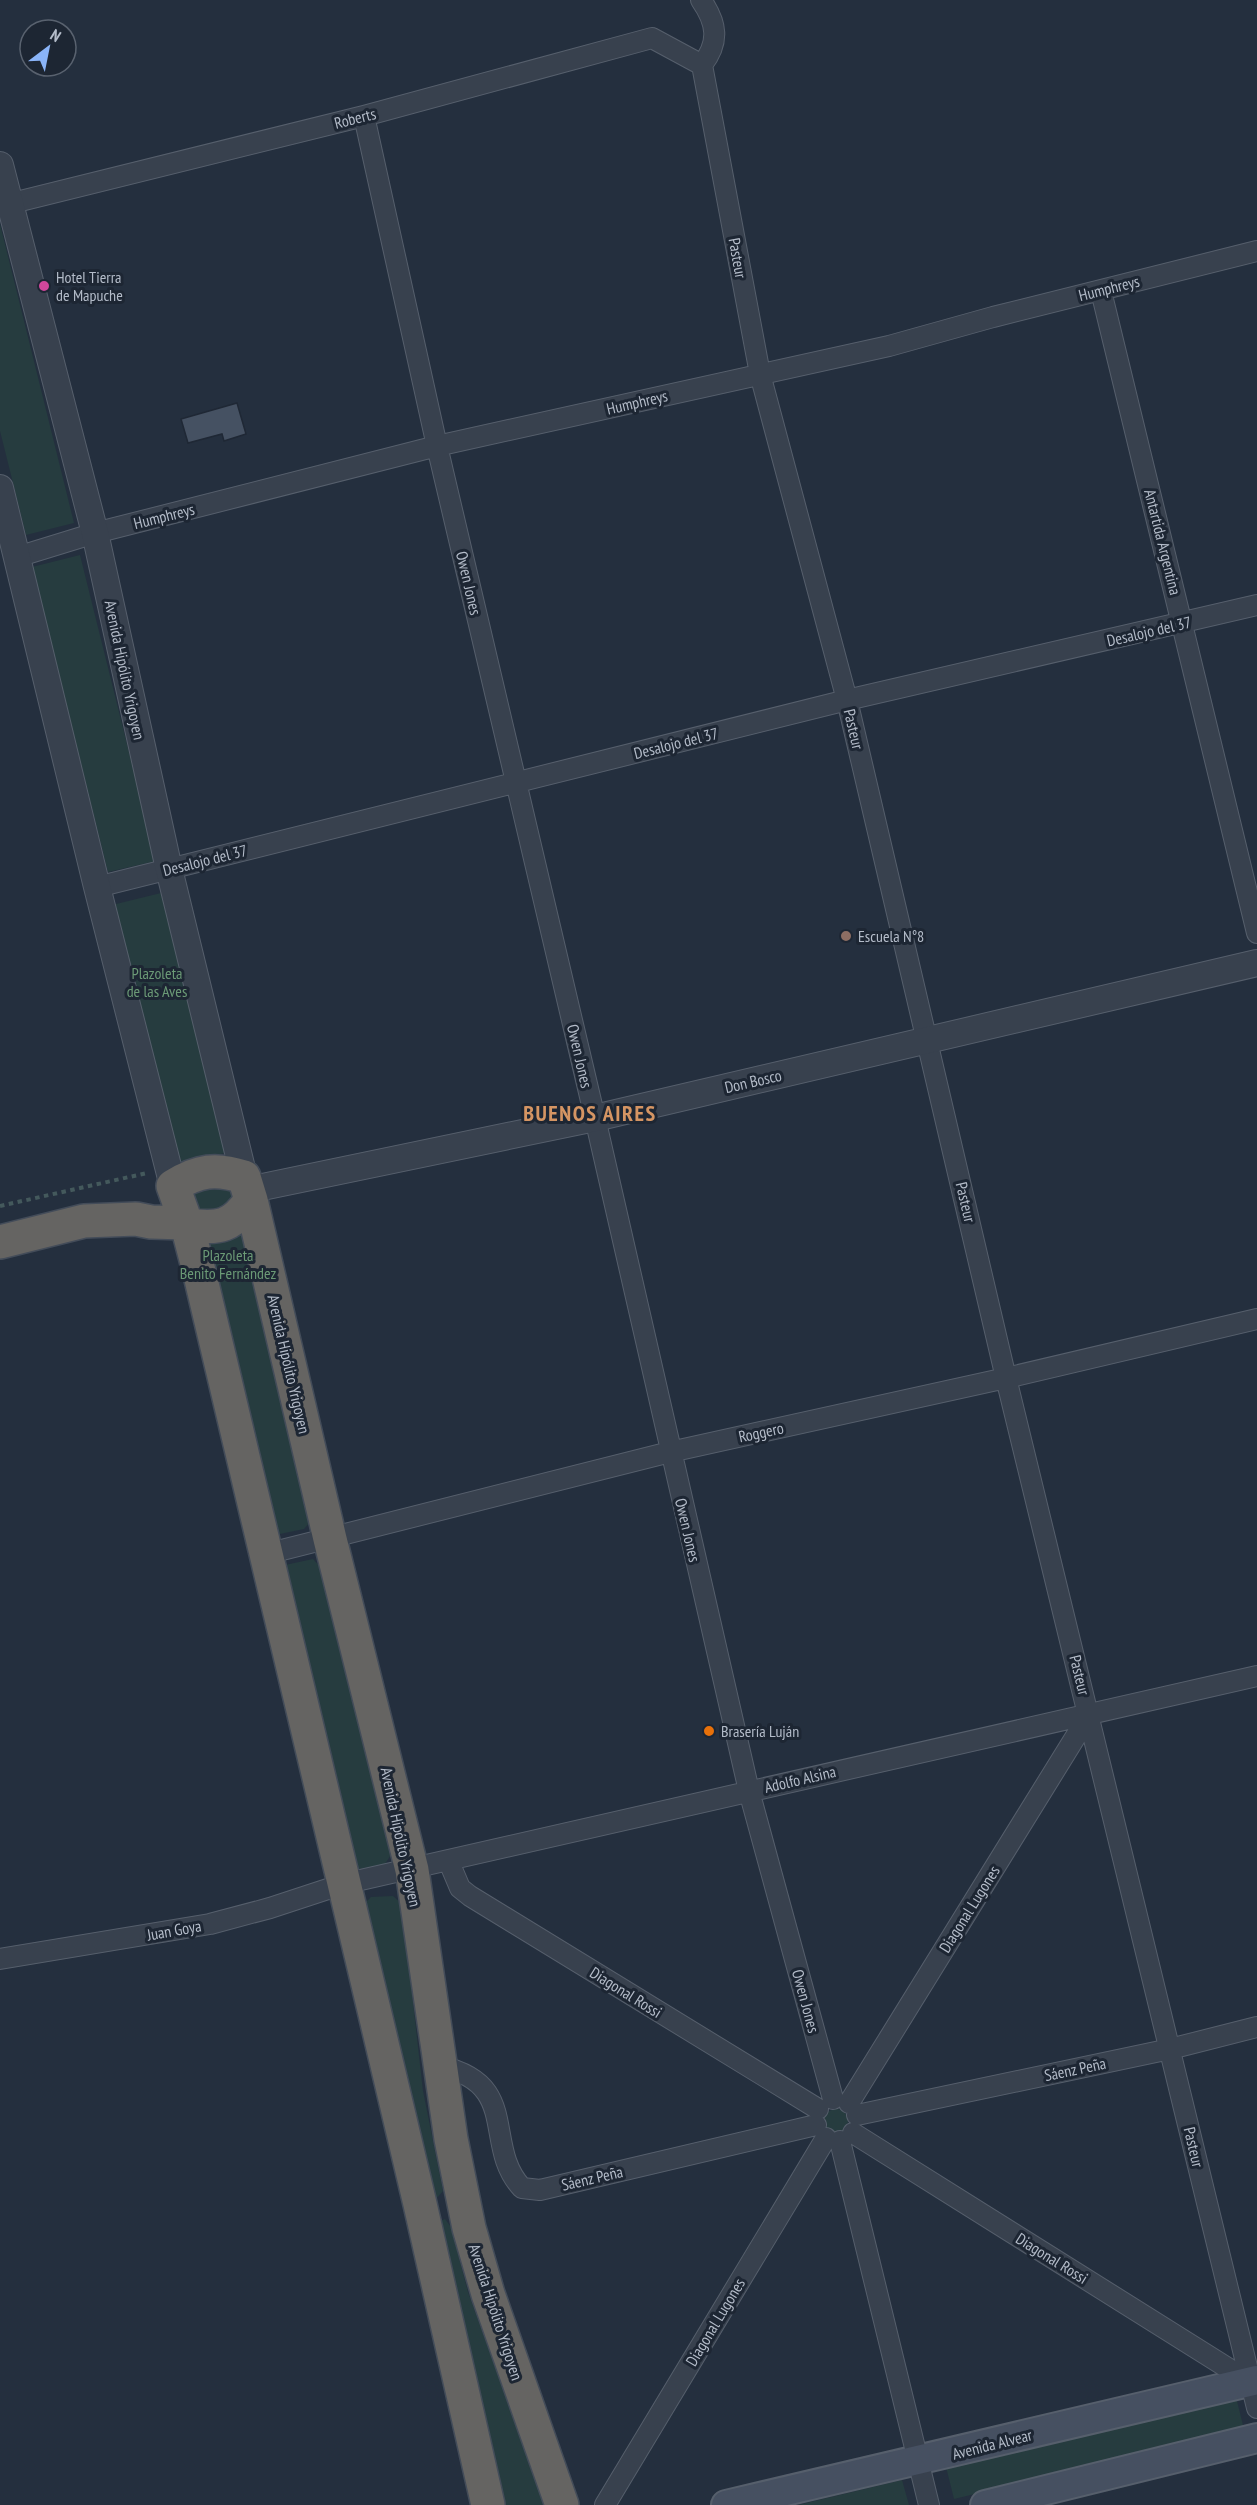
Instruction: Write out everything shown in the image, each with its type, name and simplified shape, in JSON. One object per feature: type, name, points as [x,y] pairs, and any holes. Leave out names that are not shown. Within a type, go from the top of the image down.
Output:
[{"type":"highway","points":[[0,1242],[84,1221],[172,1181],[204,1172],[222,1170],[248,1189],[238,1219],[218,1226],[136,1219],[84,1221]]},
{"type":"highway","points":[[172,1181],[186,1224],[266,1554],[420,2204],[488,2505]]},
{"type":"highway","name":"Avenida Hipólito Yrigoyen","points":[[248,1189],[330,1539],[412,1870],[440,2066],[468,2228],[488,2294],[562,2505]]},
{"type":"highway","points":[[420,2204],[463,2199]]},
{"type":"main road","name":"Avenida Alvear","points":[[726,2505],[1255,2390]]},
{"type":"main road","points":[[985,2505],[1257,2438]]},
{"type":"street","points":[[701,0],[711,14],[716,41],[712,52],[702,65]]},
{"type":"street","name":"Roberts","points":[[4,204],[364,116],[652,38],[702,65]]},
{"type":"street","name":"Pasteur","points":[[702,65],[760,374],[847,700],[1006,1378],[1255,2390]]},
{"type":"street","name":"Owen Jones","points":[[364,116],[437,446],[595,1118],[749,1791],[837,2120],[929,2505]]},
{"type":"street","name":"Avenida Hipólito Yrigoyen","points":[[0,165],[4,204],[95,533],[169,869],[248,1189]]},
{"type":"street","name":"Humphreys","points":[[17,557],[95,533],[437,446],[890,346],[993,316],[1257,251]]},
{"type":"street","name":"Antartida Argentina","points":[[1101,291],[1257,933]]},
{"type":"street","points":[[0,488],[97,887],[172,1181]]},
{"type":"street","name":"Desalojo del 37","points":[[97,887],[847,700],[1257,605]]},
{"type":"street","name":"Don Bosco","points":[[248,1189],[595,1118],[1257,963]]},
{"type":"street","name":"Roggero","points":[[266,1554],[670,1452],[1006,1378],[1257,1319]]},
{"type":"street","name":"Adolfo Alsina","points":[[343,1884],[449,1862],[749,1791],[1257,1676]]},
{"type":"street","name":"Diagonal Lugones","points":[[605,2505],[837,2120],[1089,1715]]},
{"type":"street","name":"Diagonal Rossi","points":[[449,1862],[460,1888],[471,1896],[837,2120],[1255,2390]]},
{"type":"street","name":"Juan Goya","points":[[0,1959],[210,1924],[270,1908],[343,1884]]},
{"type":"street","name":"Sáenz Peña","points":[[440,2066],[459,2070],[484,2088],[496,2110],[508,2169],[522,2188],[540,2190],[837,2120],[1170,2049],[1257,2026]]},
{"type":"path","points":[[0,1206],[172,1181]]},
{"type":"green space","points":[[0,224],[74,523],[26,535],[0,431]]},
{"type":"green space","points":[[80,555],[156,861],[108,872],[32,567]]},
{"type":"green space","name":"Plazoleta de las Aves","points":[[161,893],[225,1153],[176,1165],[112,905]]},
{"type":"green space","points":[[226,1188],[233,1194],[234,1200],[229,1207],[203,1213],[195,1211],[189,1199],[198,1191]]},
{"type":"green space","name":"Plazoleta Benito Fernández","points":[[238,1230],[246,1239],[312,1520],[304,1529],[280,1534],[269,1526],[206,1237]]},
{"type":"green space","points":[[313,1559],[323,1570],[392,1853],[385,1864],[359,1869],[348,1862],[285,1565]]},
{"type":"green space","points":[[393,1896],[402,1904],[423,2091],[443,2191],[436,2199],[359,1909],[371,1897]]},
{"type":"green space","points":[[836,2109],[844,2113],[848,2121],[844,2129],[836,2133],[828,2129],[824,2121],[828,2113]]},
{"type":"green space","points":[[445,2219],[451,2227],[468,2292],[545,2505],[504,2505],[438,2222]]},
{"type":"green space","points":[[1236,2397],[1244,2429],[954,2499],[946,2467]]},
{"type":"green space","points":[[902,2480],[909,2505],[798,2505]]},
{"type":"building","points":[[237,403],[246,434],[224,441],[222,434],[188,443],[181,419]]},
{"type":"place","name":"Hotel Tierra de Mapuche","points":[[44,286]]},
{"type":"place","name":"Escuela N°8","points":[[846,936]]},
{"type":"place","name":"Brasería Luján","points":[[709,1731]]},
{"type":"district","name":"BUENOS AIRES","points":[[590,1113]]}]
